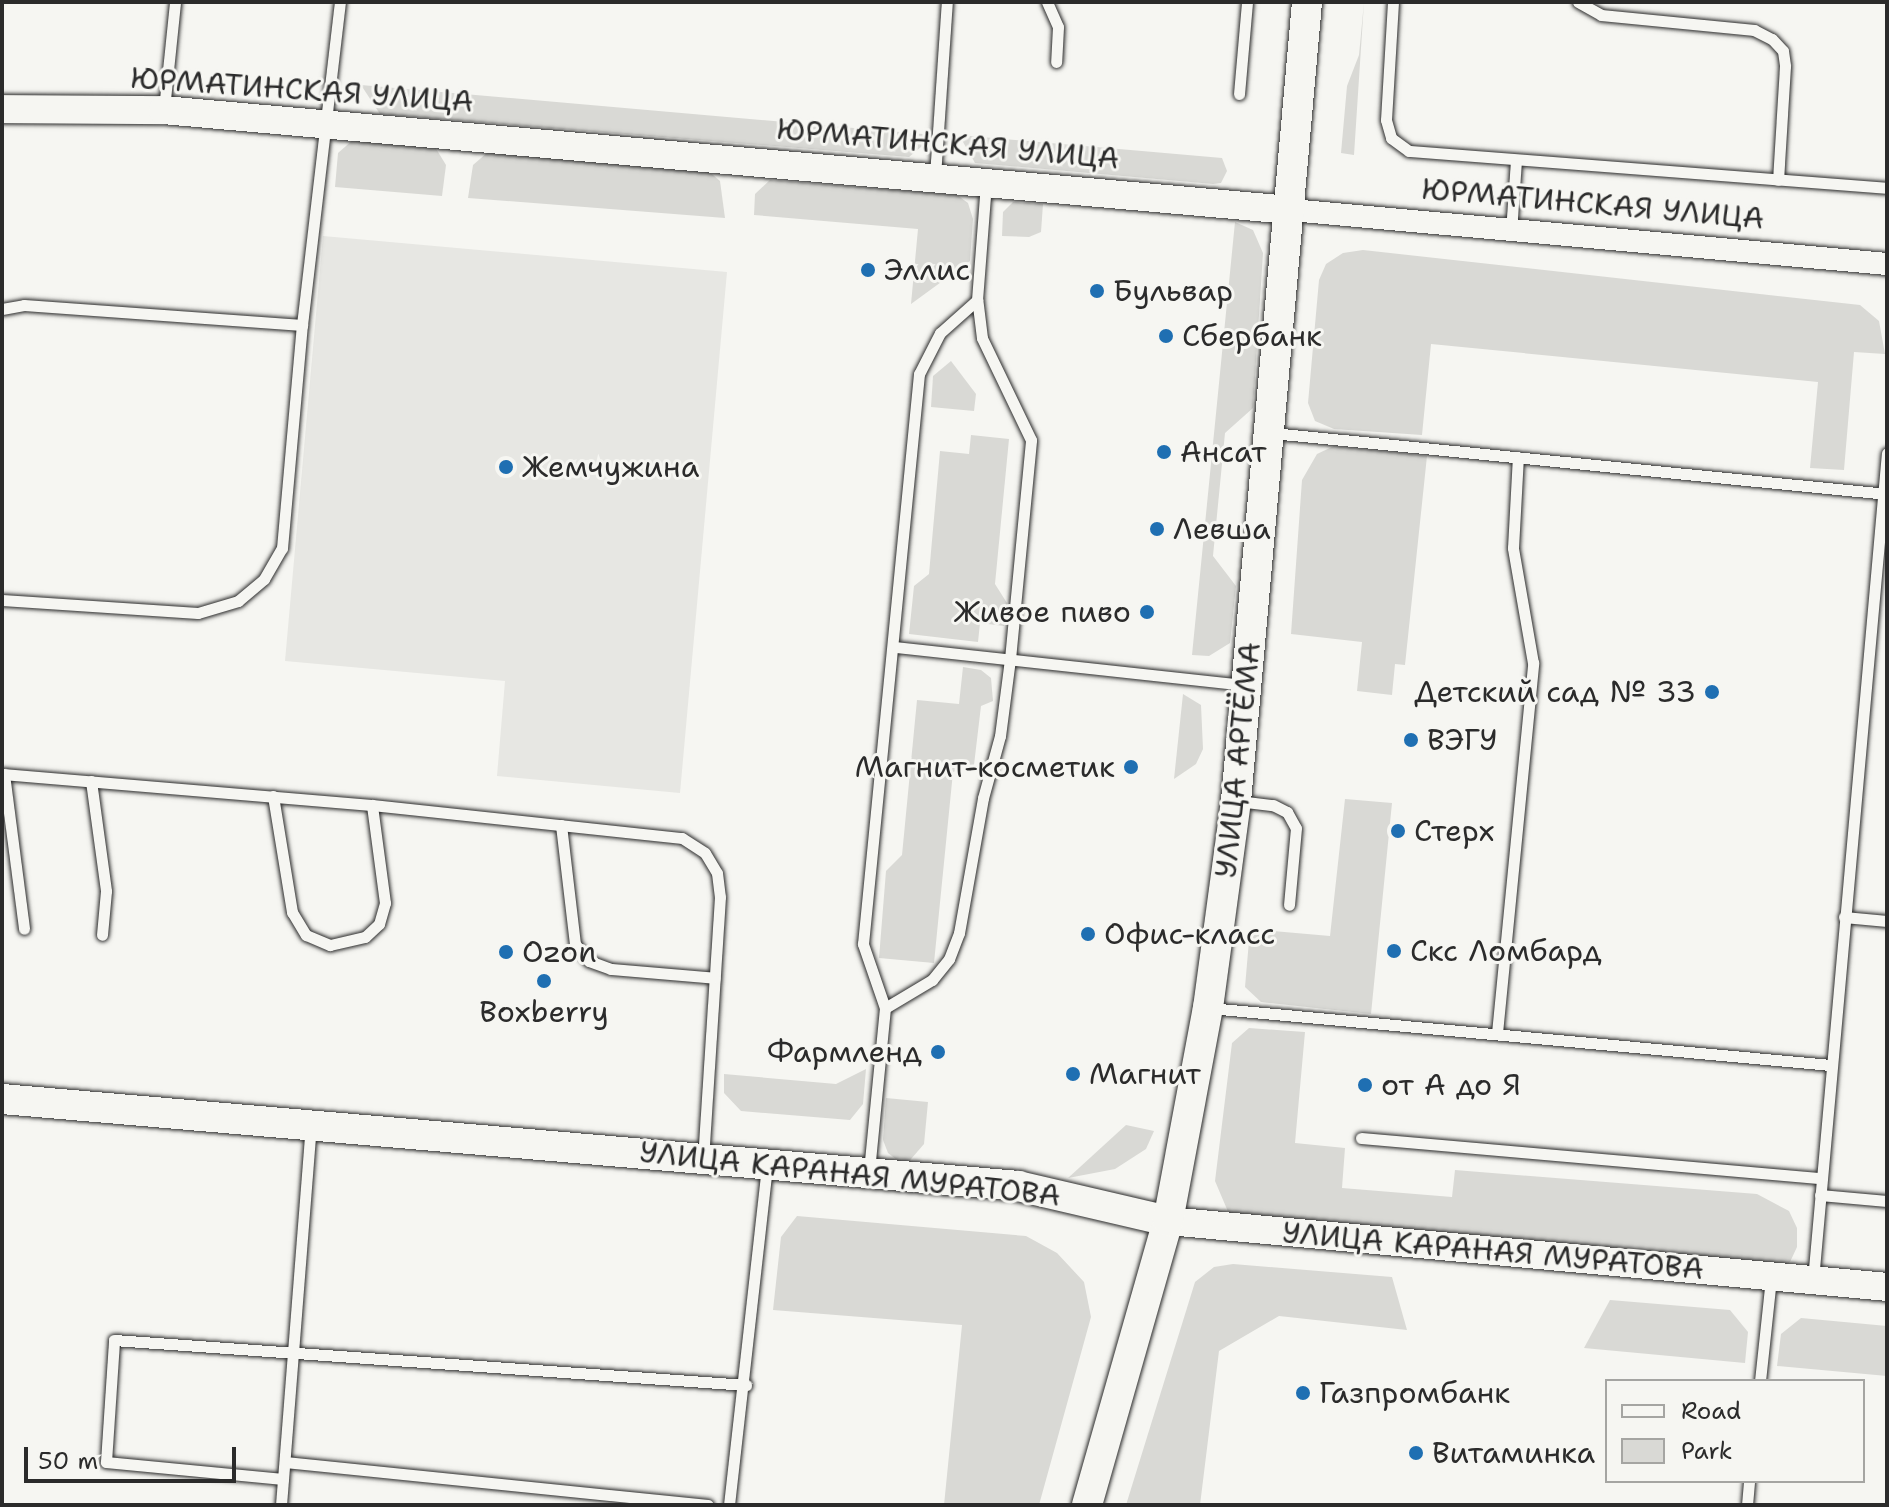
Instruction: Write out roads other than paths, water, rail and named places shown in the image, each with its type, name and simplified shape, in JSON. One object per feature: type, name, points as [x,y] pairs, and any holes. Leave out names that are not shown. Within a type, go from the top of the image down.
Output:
[{"type":"main road","name":"УЛИЦА АРТЁМА","points":[[1087,1505],[1168,1221],[1208,1008],[1236,801],[1272,433],[1307,2]]},
{"type":"main road","name":"УЛИЦА КАРАНАЯ МУРАТОВА","points":[[2,1099],[311,1122],[1018,1186],[1168,1221]]},
{"type":"street","name":"ЮРМАТИНСКАЯ УЛИЦА","points":[[2,109],[163,110],[986,181],[1511,233],[1887,264]]},
{"type":"street","name":"УЛИЦА КАРАНАЯ МУРАТОВА","points":[[1168,1221],[1887,1287]]},
{"type":"lane","points":[[163,110],[175,2]]},
{"type":"lane","points":[[2,600],[198,613],[238,601],[264,579],[282,548],[302,325],[340,2]]},
{"type":"lane","points":[[935,177],[947,2]]},
{"type":"lane","points":[[1047,2],[1058,27],[1056,62]]},
{"type":"lane","points":[[1239,94],[1247,2]]},
{"type":"lane","points":[[1393,2],[1386,120],[1391,138],[1409,151],[1887,188]]},
{"type":"lane","points":[[1578,2],[1601,15],[1754,30],[1772,39],[1783,51],[1785,66],[1778,180]]},
{"type":"lane","points":[[1511,233],[1516,161]]},
{"type":"lane","points":[[885,1008],[932,980],[949,959],[959,933],[1000,736],[1010,659],[1031,440],[987,352],[977,300],[986,181]]},
{"type":"lane","points":[[869,1171],[885,1008],[863,944],[895,647],[919,374],[940,333],[977,300]]},
{"type":"lane","points":[[2,309],[24,305],[302,325]]},
{"type":"lane","points":[[1272,433],[1885,494]]},
{"type":"lane","points":[[1813,1280],[1887,453]]},
{"type":"lane","points":[[1497,1033],[1533,663],[1513,548],[1518,457]]},
{"type":"lane","points":[[895,647],[1247,685]]},
{"type":"lane","points":[[24,929],[3,774],[372,805],[682,838],[705,853],[717,873],[720,897],[703,1157]]},
{"type":"lane","points":[[91,781],[106,891],[102,935]]},
{"type":"lane","points":[[273,796],[292,912],[306,935],[330,945],[365,937],[379,924],[385,903],[372,805]]},
{"type":"lane","points":[[1236,801],[1273,805],[1287,812],[1296,828],[1289,905]]},
{"type":"lane","points":[[561,825],[575,944],[589,961],[611,969],[715,978]]},
{"type":"lane","points":[[1844,917],[1887,921]]},
{"type":"lane","points":[[1208,1008],[1831,1065]]},
{"type":"lane","points":[[281,1505],[311,1122]]},
{"type":"lane","points":[[1361,1138],[1821,1178]]},
{"type":"lane","points":[[729,1505],[746,1385],[767,1162]]},
{"type":"lane","points":[[1820,1195],[1887,1201]]},
{"type":"lane","points":[[1760,1379],[1771,1277]]},
{"type":"lane","points":[[283,1479],[106,1462],[114,1340],[746,1385]]},
{"type":"lane","points":[[285,1462],[708,1505]]},
{"type":"lane","points":[[1747,1505],[1749,1483]]},
{"type":"place","name":"Эллис","points":[[868,270]]},
{"type":"place","name":"Бульвар","points":[[1097,291]]},
{"type":"place","name":"Сбербанк","points":[[1166,336]]},
{"type":"place","name":"Ансат","points":[[1164,452]]},
{"type":"place","name":"Жемчужина","points":[[506,467]]},
{"type":"place","name":"Левша","points":[[1157,529]]},
{"type":"place","name":"Живое пиво","points":[[1147,612]]},
{"type":"place","name":"Детский сад № 33","points":[[1712,692]]},
{"type":"place","name":"ВЭГУ","points":[[1411,740]]},
{"type":"place","name":"Магнит-косметик","points":[[1131,767]]},
{"type":"place","name":"Стерх","points":[[1398,831]]},
{"type":"place","name":"Офис-класс","points":[[1088,934]]},
{"type":"place","name":"Скс Ломбард","points":[[1394,951]]},
{"type":"place","name":"Ozon","points":[[506,952]]},
{"type":"place","name":"Boxberry","points":[[544,981]]},
{"type":"place","name":"Фармленд","points":[[938,1052]]},
{"type":"place","name":"Магнит","points":[[1073,1074]]},
{"type":"place","name":"от А до Я","points":[[1365,1085]]},
{"type":"place","name":"Газпромбанк","points":[[1303,1393]]},
{"type":"place","name":"Витаминка","points":[[1416,1453]]}]
